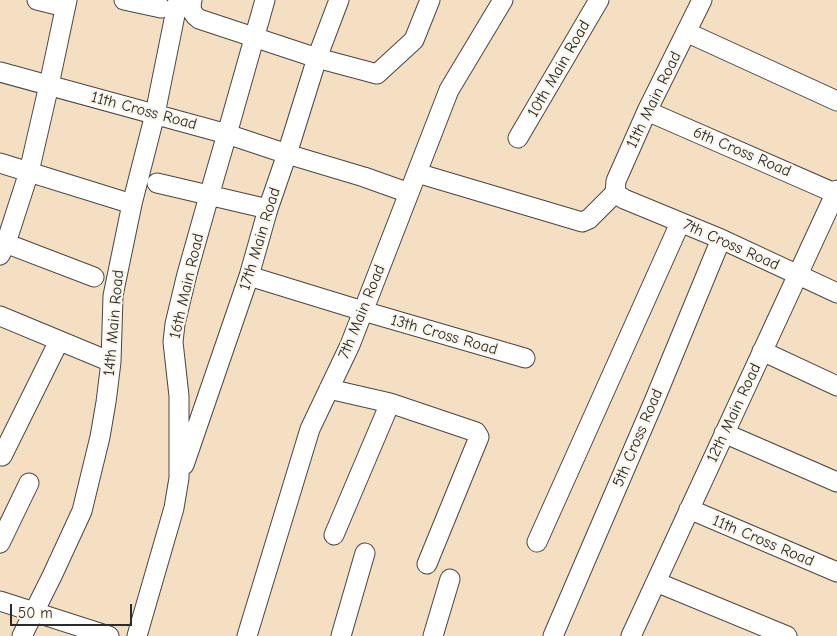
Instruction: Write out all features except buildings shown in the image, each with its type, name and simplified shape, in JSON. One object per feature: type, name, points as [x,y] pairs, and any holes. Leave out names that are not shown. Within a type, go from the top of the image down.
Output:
[{"type":"street","points":[[37,0],[66,4],[29,172],[2,246],[94,277]]},
{"type":"street","points":[[124,0],[170,4]]},
{"type":"street","points":[[192,0],[191,6],[194,15],[199,19],[317,58],[377,74],[414,40],[430,0]]},
{"type":"street","name":"16th Main Road","points":[[137,636],[174,508],[179,478],[178,396],[173,342],[175,324],[265,0]]},
{"type":"street","name":"17th Main Road","points":[[179,478],[249,276],[268,209],[317,58],[339,0]]},
{"type":"street","name":"7th Main Road","points":[[247,636],[310,429],[350,346],[449,90],[503,0]]},
{"type":"street","name":"10th Main Road","points":[[518,138],[600,0]]},
{"type":"street","name":"11th Main Road","points":[[619,196],[616,181],[647,112],[702,0]]},
{"type":"street","name":"14th Main Road","points":[[22,636],[82,510],[100,437],[111,362],[113,296],[132,204],[155,114],[170,4]]},
{"type":"street","points":[[686,32],[837,101]]},
{"type":"street","name":"11th Cross Road","points":[[0,72],[228,134],[287,154],[364,176],[409,193]]},
{"type":"street","name":"6th Cross Road","points":[[647,112],[836,192]]},
{"type":"street","points":[[0,163],[132,204]]},
{"type":"street","points":[[416,173],[582,222],[589,219],[619,196]]},
{"type":"street","points":[[157,183],[268,209]]},
{"type":"street","name":"12th Main Road","points":[[631,636],[836,192]]},
{"type":"street","name":"7th Cross Road","points":[[619,196],[837,293]]},
{"type":"street","points":[[537,542],[680,223]]},
{"type":"street","name":"5th Cross Road","points":[[554,636],[721,240]]},
{"type":"street","name":"13th Cross Road","points":[[249,276],[363,312],[525,358]]},
{"type":"street","points":[[0,316],[111,362]]},
{"type":"street","points":[[2,456],[59,341]]},
{"type":"street","points":[[762,351],[837,386]]},
{"type":"street","points":[[330,389],[390,404],[476,432],[479,437],[427,564]]},
{"type":"street","points":[[334,535],[390,404]]},
{"type":"street","points":[[724,433],[837,482]]},
{"type":"street","points":[[0,543],[29,483]]},
{"type":"street","name":"11th Cross Road","points":[[689,509],[837,572]]},
{"type":"street","points":[[340,636],[365,553]]},
{"type":"street","points":[[433,636],[450,580]]},
{"type":"street","points":[[656,582],[787,636]]},
{"type":"street","points":[[0,602],[109,636]]}]
